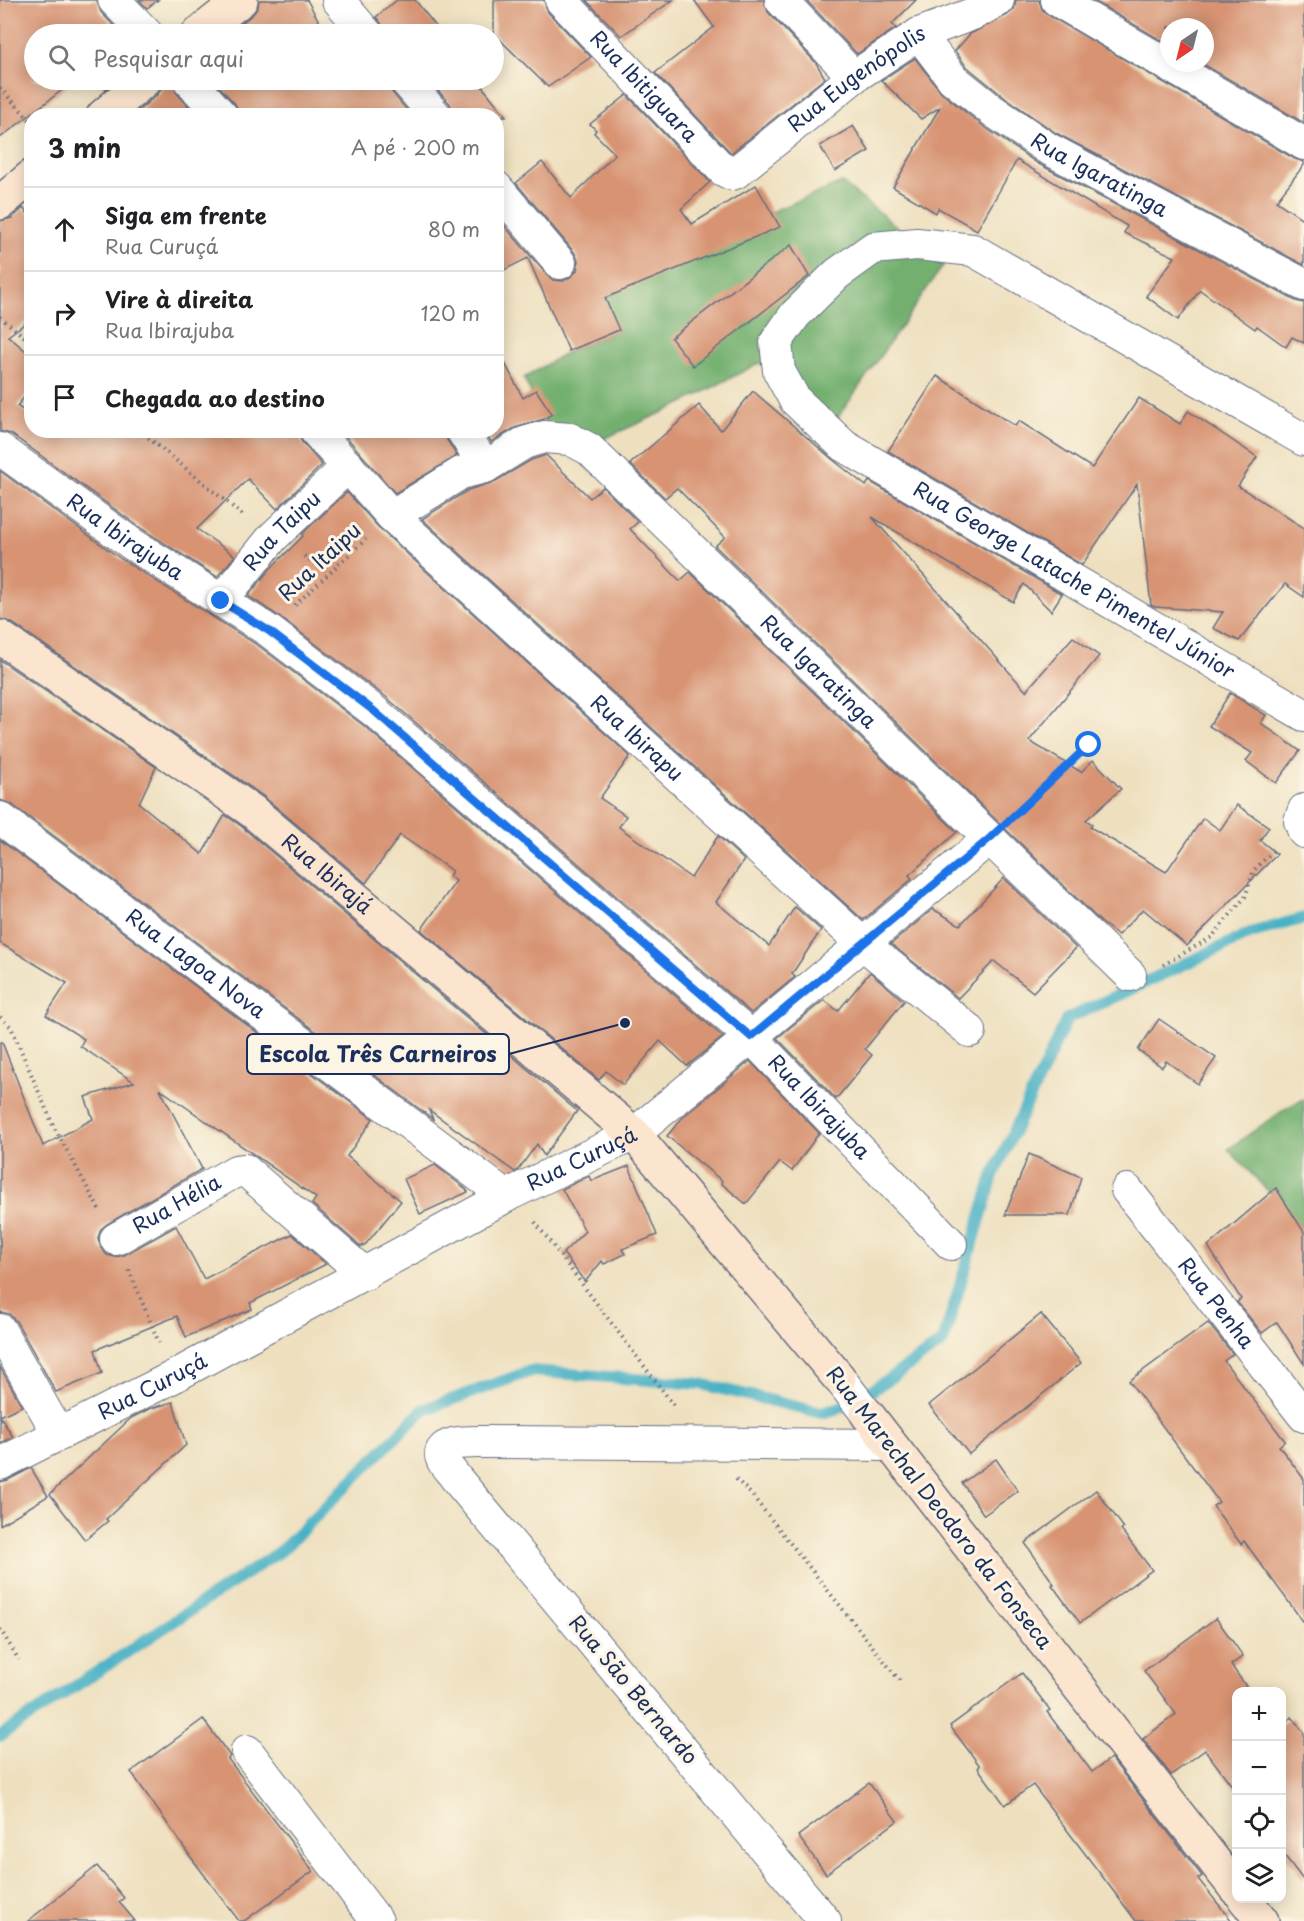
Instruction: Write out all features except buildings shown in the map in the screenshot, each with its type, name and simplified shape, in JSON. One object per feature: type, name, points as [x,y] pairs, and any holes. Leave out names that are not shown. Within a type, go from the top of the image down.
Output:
[{"type":"street","points":[[114,0],[137,24]]},
{"type":"street","points":[[211,24],[241,0]]},
{"type":"street","points":[[338,0],[358,24]]},
{"type":"street","name":"Rua Ibitiguara","points":[[561,0],[726,173]]},
{"type":"street","points":[[781,0],[854,77]]},
{"type":"street","points":[[1057,0],[1304,144]]},
{"type":"street","name":"Rua Eugenópolis","points":[[726,173],[735,173],[854,77],[919,34],[979,4]]},
{"type":"street","name":"Rua Igaratinga","points":[[919,34],[953,79],[993,111],[1047,148],[1304,285]]},
{"type":"street","points":[[112,108],[133,90]]},
{"type":"street","points":[[198,90],[215,108]]},
{"type":"street","points":[[414,90],[429,108]]},
{"type":"street","points":[[0,203],[24,183]]},
{"type":"street","points":[[504,196],[561,263]]},
{"type":"street","name":"Rua George Latache Pimentel Júnior","points":[[1304,440],[973,250],[917,244],[873,249],[829,282],[795,315],[776,342],[779,372],[795,400],[844,446],[1304,715]]},
{"type":"street","name":"Rua Igaratinga","points":[[393,516],[461,473],[485,467],[524,443],[544,437],[570,439],[589,449],[1130,975]]},
{"type":"street","name":"Rua Ibirapu","points":[[322,438],[393,516],[862,944],[970,1031]]},
{"type":"street","points":[[467,438],[485,467]]},
{"type":"street","name":"Rua Ibirajuba","points":[[0,449],[132,543],[269,631],[374,711],[751,1037],[951,1244]]},
{"type":"street","name":"Rua Taipu","points":[[221,601],[273,537],[348,466]]},
{"type":"street","name":"Rua Ibirajá","points":[[0,637],[252,811],[634,1134]]},
{"type":"street","name":"Rua Lagoa Nova","points":[[0,818],[506,1196]]},
{"type":"street","name":"Rua Curuçá","points":[[0,1464],[173,1377],[506,1196],[634,1134],[990,838]]},
{"type":"street","name":"Rua Marechal Deodoro da Fonseca","points":[[634,1134],[839,1378],[1232,1884]]},
{"type":"street","name":"Rua Hélia","points":[[116,1239],[240,1169],[248,1172],[365,1274]]},
{"type":"street","name":"Rua Penha","points":[[1127,1190],[1304,1416]]},
{"type":"street","points":[[0,1330],[59,1435]]},
{"type":"street","name":"Rua São Bernardo","points":[[825,1921],[442,1460],[442,1454],[446,1447],[453,1443],[487,1442],[891,1446]]},
{"type":"street","points":[[247,1751],[377,1921]]},
{"type":"street","points":[[1247,1903],[1262,1921]]},
{"type":"path","points":[[0,88],[24,114]]},
{"type":"path","points":[[0,317],[24,336]]},
{"type":"path","points":[[148,438],[228,505],[328,572]]},
{"type":"path","name":"Rua Itaipu","points":[[269,631],[328,572],[393,516]]},
{"type":"path","points":[[990,838],[1089,745]]},
{"type":"path","points":[[1130,975],[1150,971],[1185,954],[1212,937],[1245,897],[1254,870],[1303,823]]},
{"type":"path","points":[[0,1017],[11,1027],[53,1125],[116,1239],[173,1377]]},
{"type":"path","points":[[0,1629],[19,1660]]},
{"type":"green space","points":[[842,183],[944,264],[830,429],[788,374],[759,363],[679,405],[572,453],[551,436],[524,378],[569,351],[619,330],[592,284]]},
{"type":"green space","points":[[1304,1099],[1304,1229],[1228,1149],[1288,1107]]},
{"type":"waterway","points":[[868,1393],[943,1342],[993,1176],[1067,1019],[1251,933],[1304,918]]},
{"type":"waterway","points":[[0,1736],[282,1550],[423,1410],[531,1371],[701,1384],[822,1413],[844,1406]]},
{"type":"place","name":"Escola Três Carneiros","points":[[625,1023]]},
{"type":"route","points":[[221,601],[269,631],[374,711],[751,1037],[990,838],[1089,745]]}]
